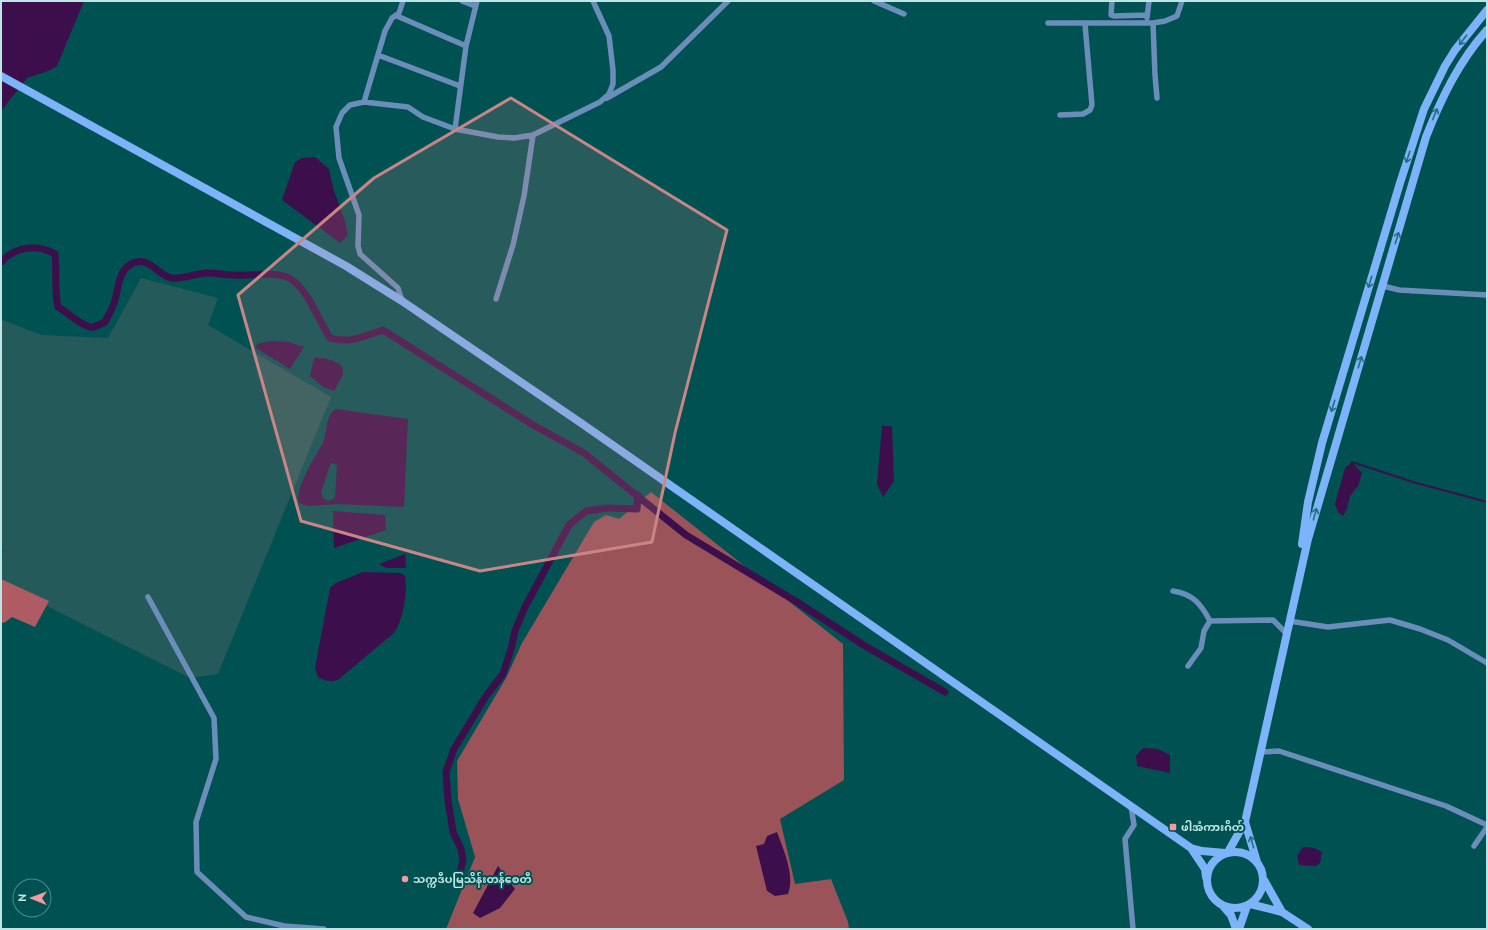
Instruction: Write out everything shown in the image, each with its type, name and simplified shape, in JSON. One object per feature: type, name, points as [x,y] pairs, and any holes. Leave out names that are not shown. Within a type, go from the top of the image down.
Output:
[{"type":"main road","points":[[1295,592],[1308,502],[1322,443],[1400,183],[1424,109],[1434,86],[1455,50],[1487,10]]},
{"type":"main road","points":[[1206,879],[1212,863],[1227,852],[1245,822],[1295,592],[1310,532],[1426,137],[1439,104],[1455,75],[1478,40],[1487,30]]},
{"type":"main road","points":[[1,76],[146,154],[346,266],[402,301],[581,423],[1191,848],[1202,851],[1244,853],[1257,862]]},
{"type":"main road","points":[[1245,822],[1263,879],[1268,891],[1282,912]]},
{"type":"main road","points":[[1191,848],[1205,869],[1210,896],[1224,906],[1231,915],[1238,929]]},
{"type":"main road","points":[[1238,929],[1248,905],[1259,895],[1263,879]]},
{"type":"main road","points":[[1224,906],[1235,908],[1248,905],[1282,912],[1308,929]]},
{"type":"street","points":[[364,102],[385,31],[392,18],[397,16],[403,1]]},
{"type":"street","points":[[455,129],[466,46],[476,4],[462,1]]},
{"type":"street","points":[[593,1],[609,36],[613,70],[613,84],[609,94],[600,102]]},
{"type":"street","points":[[402,301],[398,288],[360,254],[358,246],[358,215],[339,158],[336,127],[342,113],[350,105],[364,102],[408,107],[423,117],[455,129],[498,137],[514,138],[533,135],[600,102],[661,67],[728,1]]},
{"type":"street","points":[[874,1],[904,14]]},
{"type":"street","points":[[1112,1],[1110,10],[1111,15],[1147,15]]},
{"type":"street","points":[[1146,23],[1149,1]]},
{"type":"street","points":[[1048,23],[1153,23],[1165,21],[1178,16],[1182,1]]},
{"type":"street","points":[[397,16],[466,46]]},
{"type":"street","points":[[1153,23],[1154,75],[1157,98]]},
{"type":"street","points":[[1060,115],[1083,114],[1090,110],[1092,105],[1085,24]]},
{"type":"street","points":[[378,56],[460,86]]},
{"type":"street","points":[[496,299],[513,245],[524,196],[533,135]]},
{"type":"street","points":[[1383,286],[1399,290],[1487,295]]},
{"type":"street","points":[[1173,591],[1182,592],[1201,604],[1210,621]]},
{"type":"street","points":[[148,597],[214,718],[216,759],[196,822],[197,872],[246,917],[284,926],[324,929]]},
{"type":"street","points":[[1210,621],[1273,620],[1286,633]]},
{"type":"street","points":[[1289,621],[1328,627],[1390,620],[1420,629],[1448,640],[1487,662]]},
{"type":"street","points":[[1188,666],[1201,648],[1204,631],[1210,621]]},
{"type":"street","points":[[1261,752],[1279,751],[1446,806],[1487,826],[1474,846]]},
{"type":"street","points":[[1131,806],[1134,825],[1125,839],[1133,929]]},
{"type":"highlighted area","points":[[511,98],[727,230],[675,433],[652,542],[480,571],[301,521],[238,295],[374,178]]},
{"type":"shaded area","points":[[1,1],[84,1],[57,66],[48,71],[27,78],[1,111]]},
{"type":"shaded area","points":[[315,157],[329,169],[333,188],[345,221],[348,235],[340,243],[282,200],[295,162],[302,158]]},
{"type":"shaded area","points":[[141,278],[218,298],[208,325],[331,397],[218,674],[190,678],[1,583],[1,558],[3,550],[1,548],[1,319],[41,335],[108,338]]},
{"type":"shaded area","points":[[270,341],[289,342],[304,347],[290,369],[256,348],[257,344]]},
{"type":"shaded area","points":[[314,358],[329,359],[342,366],[343,375],[334,391],[323,387],[310,376]]},
{"type":"shaded area","points":[[336,409],[408,419],[404,507],[337,504],[308,506],[299,503],[298,497],[303,481],[323,443],[330,415]],"holes":[[[332,463],[337,465],[335,498],[329,501],[323,498],[321,493],[330,465]]]},
{"type":"shaded area","points":[[882,426],[892,426],[894,481],[883,497],[877,484]]},
{"type":"shaded area","points":[[1352,462],[1362,473],[1358,486],[1350,496],[1347,509],[1343,516],[1338,512],[1335,504],[1345,468]]},
{"type":"shaded area","points":[[651,492],[843,644],[844,780],[780,819],[795,884],[831,879],[848,922],[849,929],[446,929],[475,857],[458,799],[457,761],[506,678],[522,643],[594,522],[606,515],[619,519]]},
{"type":"shaded area","points":[[333,511],[385,515],[386,530],[334,548]]},
{"type":"shaded area","points":[[405,554],[406,568],[386,568],[379,564]]},
{"type":"shaded area","points":[[363,572],[401,573],[405,576],[406,590],[400,621],[394,633],[339,679],[331,681],[323,680],[318,677],[315,668],[330,588],[336,583]]},
{"type":"shaded area","points":[[1,579],[49,601],[35,627],[12,617],[4,623],[1,622]]},
{"type":"shaded area","points":[[1143,748],[1158,749],[1170,755],[1170,773],[1137,766],[1136,756]]},
{"type":"shaded area","points":[[777,832],[788,863],[790,887],[788,894],[775,896],[767,891],[756,846],[764,844],[767,836]]},
{"type":"shaded area","points":[[1303,847],[1314,848],[1322,852],[1320,863],[1316,866],[1299,865],[1297,856]]},
{"type":"shaded area","points":[[498,866],[515,889],[500,908],[480,918],[473,913]]},
{"type":"waterway","points":[[1,262],[13,253],[27,248],[41,249],[55,254],[56,294],[58,307],[81,323],[90,327],[94,327],[105,322],[116,298],[121,275],[124,270],[133,263],[144,262],[171,278],[180,278],[207,273],[241,275],[271,274],[285,276],[291,279],[303,290],[330,338],[337,340],[351,340],[383,330],[533,425],[584,453],[686,535],[797,602],[865,646],[945,692]]},
{"type":"waterway","points":[[1352,462],[1413,482],[1487,502]]},
{"type":"waterway","points":[[458,881],[463,860],[461,849],[453,832],[448,800],[446,772],[454,749],[486,696],[503,674],[515,631],[524,609],[569,525],[586,511],[607,508],[637,509],[638,495]]},
{"type":"place","name":"ဖါအံကားဂိတ်","points":[[1173,827]]},
{"type":"place","name":"သက္ကဒီပမြသိန်းတန်စေတီ","points":[[405,879]]}]
